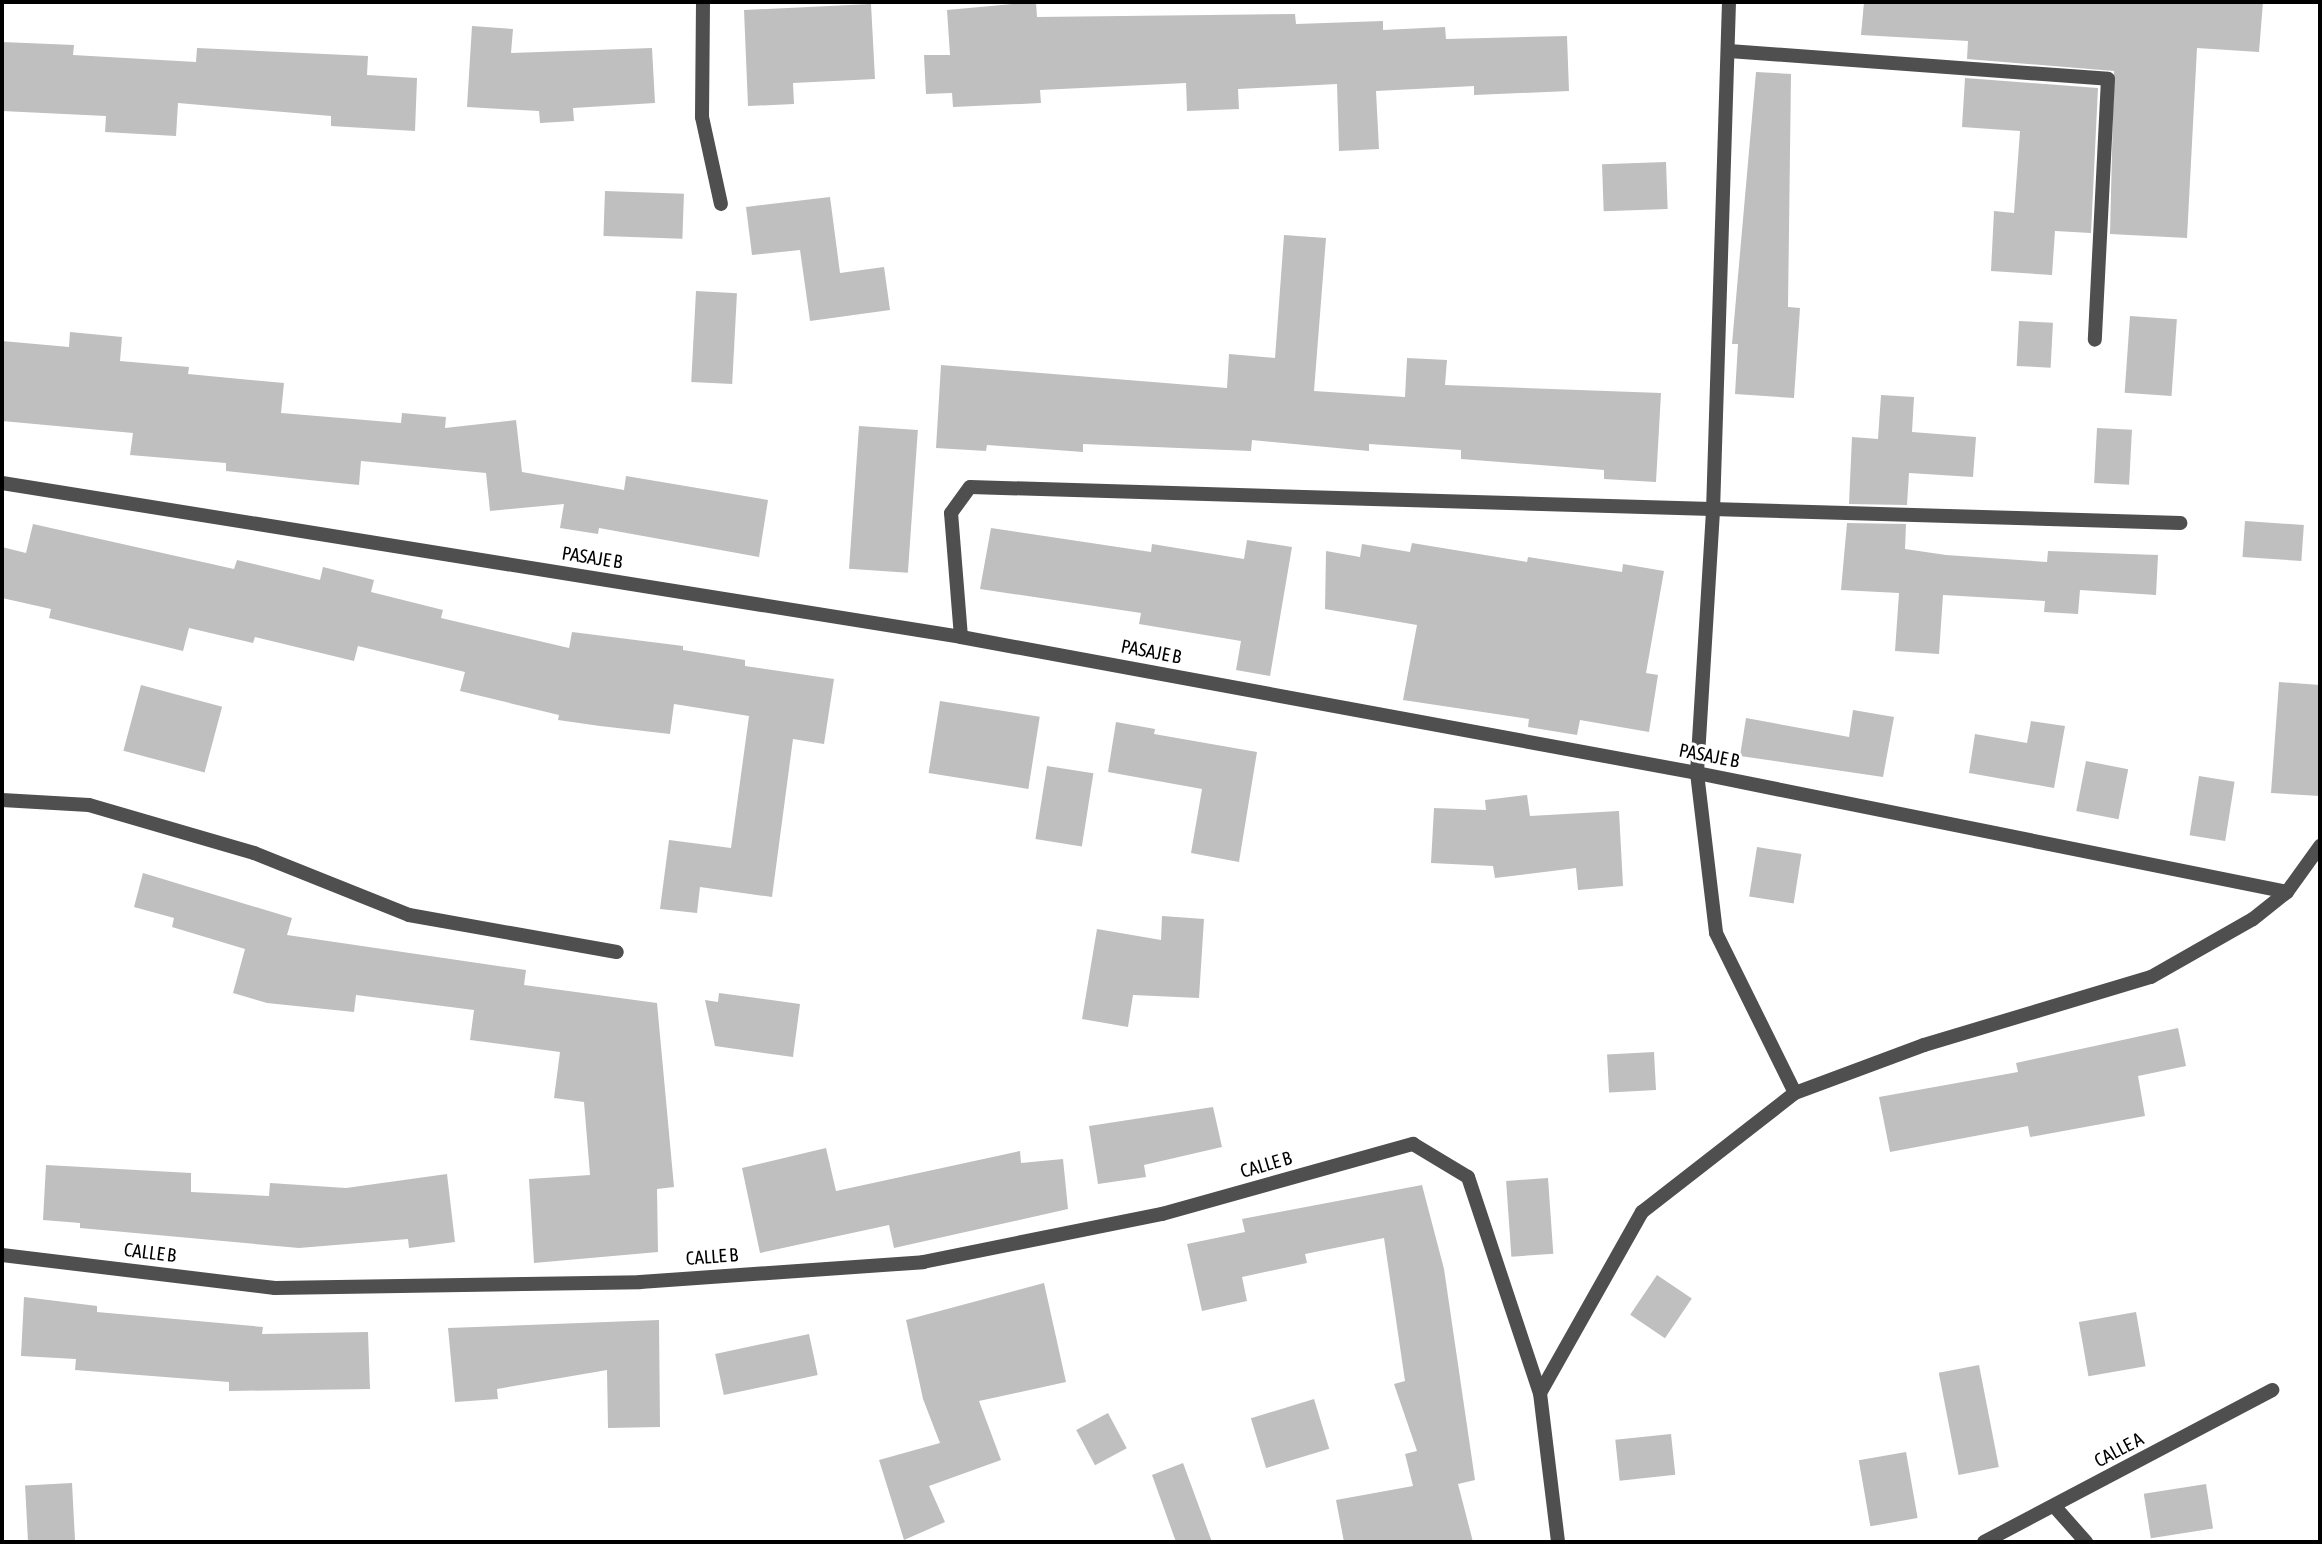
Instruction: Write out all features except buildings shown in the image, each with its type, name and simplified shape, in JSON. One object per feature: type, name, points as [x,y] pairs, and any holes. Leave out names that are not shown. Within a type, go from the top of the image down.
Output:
[{"type":"street","points":[[703,2],[702,117],[721,204]]},
{"type":"street","points":[[1728,2],[1713,511],[1697,774],[1716,933],[1794,1093]]},
{"type":"street","points":[[1728,51],[2108,79],[2095,340]]},
{"type":"street","name":"PASAJE B","points":[[2,483],[961,637],[1697,774],[2287,892]]},
{"type":"street","points":[[961,637],[951,513],[970,487],[2180,523]]},
{"type":"street","points":[[2,800],[89,804],[254,853],[409,915],[617,952]]},
{"type":"street","points":[[1558,1542],[1540,1393],[1642,1212],[1794,1093],[1924,1045],[2151,977],[2253,919],[2287,892],[2320,846]]},
{"type":"street","name":"CALLE B","points":[[2,1255],[275,1288],[640,1282],[923,1262],[1162,1214],[1413,1144],[1468,1177],[1540,1393]]},
{"type":"street","name":"CALLE A","points":[[1984,1542],[2055,1507],[2272,1390]]},
{"type":"street","points":[[2055,1507],[2086,1542]]}]
